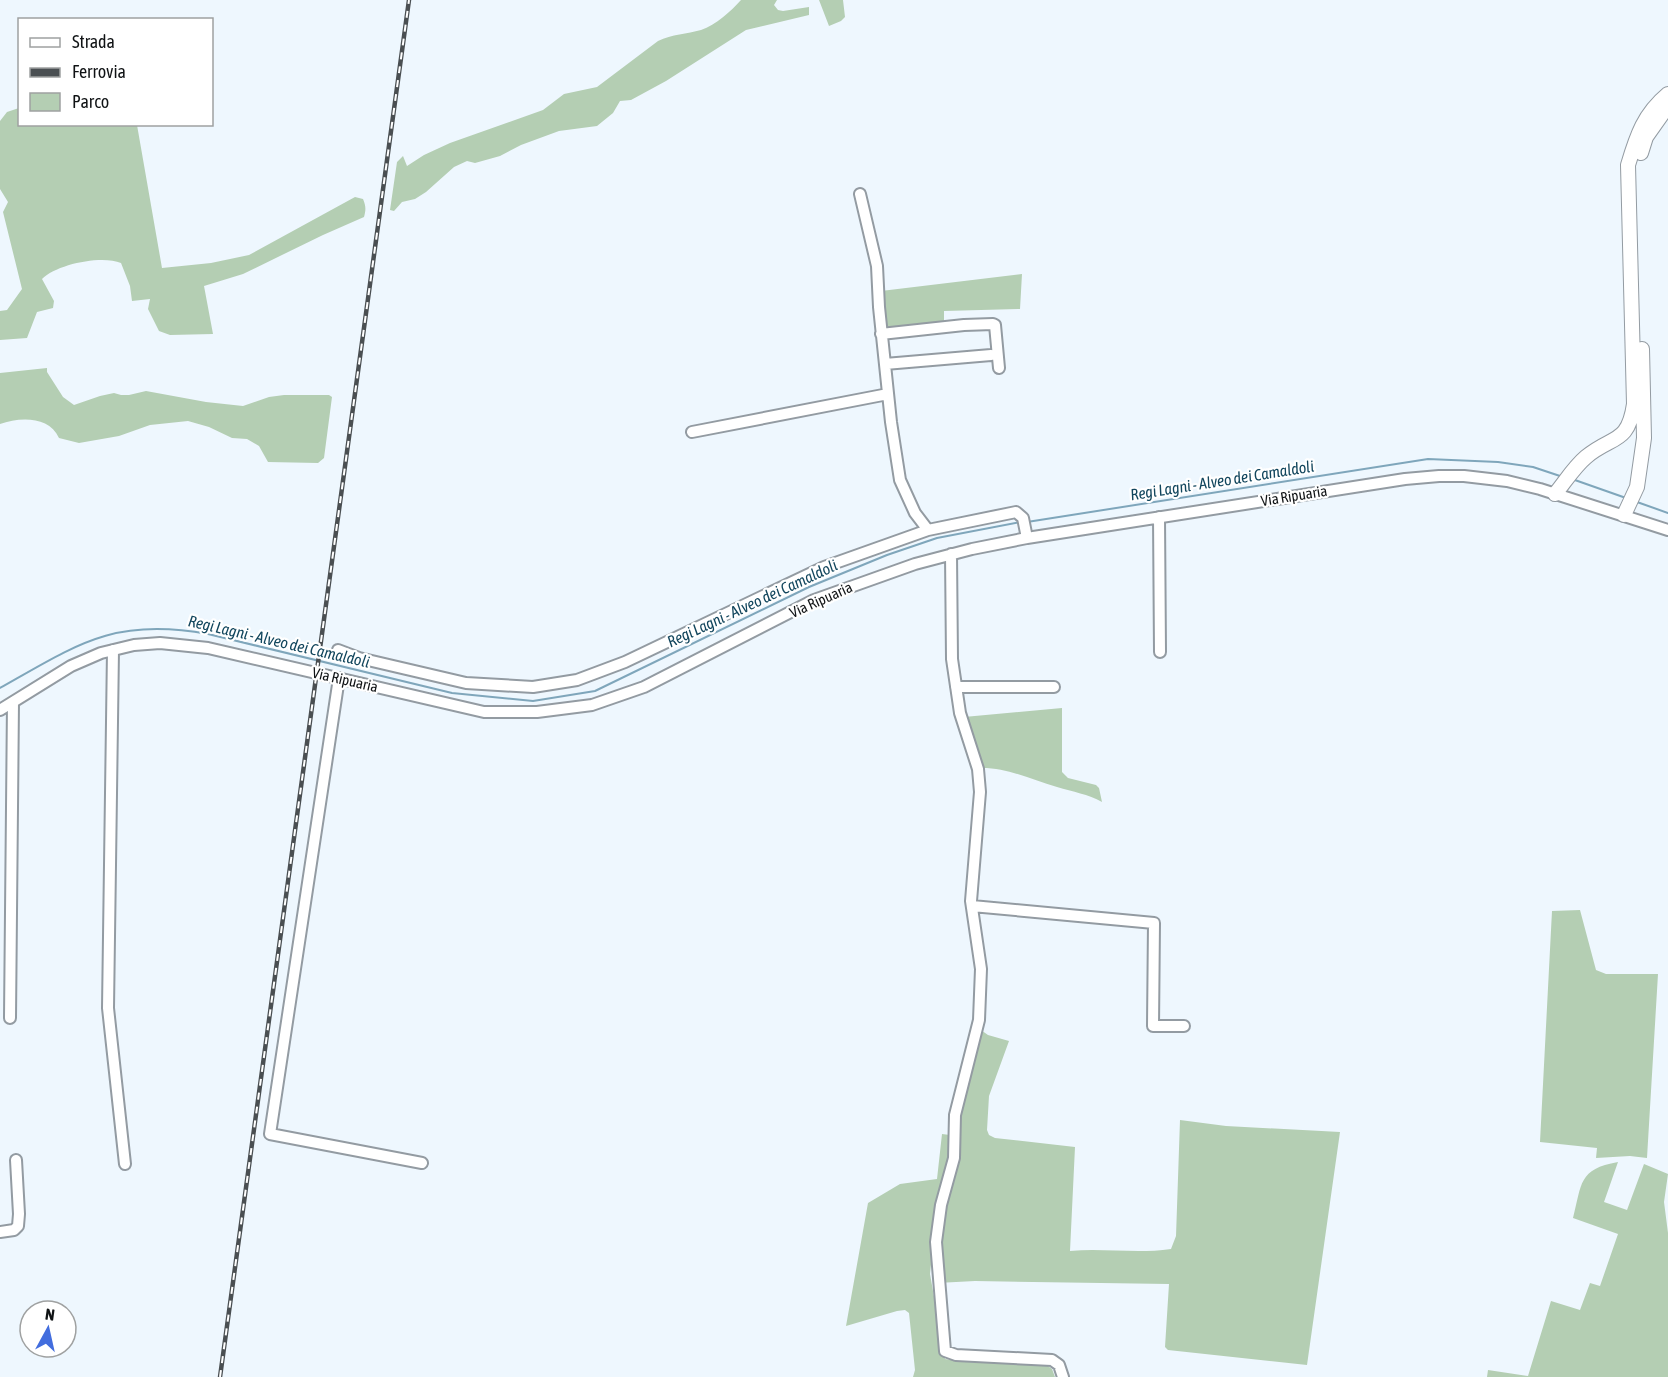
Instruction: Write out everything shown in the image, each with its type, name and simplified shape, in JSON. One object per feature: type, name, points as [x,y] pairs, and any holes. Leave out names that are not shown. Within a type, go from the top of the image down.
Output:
[{"type":"main road","points":[[1558,490],[1594,451],[1623,435],[1632,418],[1634,404],[1628,165],[1638,131],[1656,104],[1668,94]]},
{"type":"main road","points":[[1624,515],[1635,492],[1642,454],[1644,426],[1637,166],[1646,137],[1668,106]]},
{"type":"street","points":[[860,194],[877,266],[881,334],[900,480],[915,513],[928,530]]},
{"type":"street","points":[[881,334],[964,324],[993,324],[999,369]]},
{"type":"street","points":[[885,364],[991,355]]},
{"type":"street","points":[[692,432],[888,394]]},
{"type":"street","name":"Via Ripuaria","points":[[0,710],[71,666],[113,650],[143,644],[180,644],[208,648],[484,711],[537,712],[592,705],[644,687],[814,600],[1025,528],[1159,517],[1439,476],[1496,479],[1558,490],[1668,530]]},
{"type":"street","points":[[338,650],[359,658],[466,682],[533,687],[577,680],[625,662],[824,567],[928,530],[1010,512],[1021,514],[1025,528]]},
{"type":"street","points":[[1159,517],[1160,652]]},
{"type":"street","points":[[951,554],[952,659],[960,713],[978,769],[980,792],[972,906],[981,969],[979,1020],[955,1115],[954,1158],[941,1205],[936,1242],[945,1351],[956,1355],[1052,1360],[1059,1365],[1063,1377]]},
{"type":"street","points":[[113,650],[108,1008],[125,1164]]},
{"type":"street","points":[[339,678],[270,1134],[422,1162]]},
{"type":"street","points":[[956,687],[1054,687]]},
{"type":"street","points":[[10,1018],[13,702]]},
{"type":"street","points":[[972,906],[1154,923],[1153,1026],[1184,1026]]},
{"type":"street","points":[[0,1232],[14,1230],[19,1221],[16,1160]]},
{"type":"green space","points":[[741,0],[777,0],[774,5],[778,10],[783,11],[809,7],[809,15],[746,30],[666,81],[631,100],[620,101],[613,113],[597,126],[559,131],[521,145],[500,156],[475,163],[467,161],[454,167],[415,199],[402,202],[394,211],[390,210],[397,162],[403,156],[407,166],[450,143],[543,110],[564,94],[597,87],[658,41],[707,28],[733,9]]},
{"type":"green space","points":[[819,0],[843,0],[845,17],[829,26]]},
{"type":"green space","points":[[18,108],[18,126],[137,126],[162,268],[211,263],[249,255],[355,197],[363,199],[364,217],[243,274],[204,286],[213,334],[170,335],[159,331],[148,309],[150,299],[132,301],[130,286],[121,263],[103,260],[69,265],[42,279],[54,301],[53,308],[37,312],[27,338],[0,340],[0,311],[7,310],[22,289],[3,212],[8,202],[0,189],[0,121],[7,112]]},
{"type":"green space","points":[[1022,274],[1020,309],[944,311],[944,324],[884,330],[881,291]]},
{"type":"green space","points":[[47,368],[47,372],[63,397],[74,405],[114,393],[129,395],[146,391],[243,406],[269,397],[284,395],[329,395],[332,397],[324,458],[318,463],[268,462],[259,446],[247,439],[232,438],[209,427],[188,421],[150,425],[119,436],[79,443],[59,438],[48,426],[33,420],[16,420],[0,424],[0,373]]},
{"type":"green space","points":[[1062,708],[1062,772],[1068,778],[1096,785],[1099,788],[1102,802],[1010,772],[979,768],[964,717]]},
{"type":"green space","points":[[1580,910],[1596,970],[1606,974],[1658,974],[1647,1158],[1630,1156],[1596,1158],[1597,1148],[1540,1142],[1552,911]]},
{"type":"green space","points":[[978,1028],[988,1035],[1009,1041],[989,1096],[987,1130],[989,1135],[995,1138],[1075,1147],[1070,1251],[1171,1249],[1176,1236],[1180,1120],[1226,1126],[1340,1132],[1307,1365],[1168,1350],[1165,1347],[1169,1284],[975,1281],[937,1283],[935,1266],[960,1104]]},
{"type":"green space","points":[[942,1134],[950,1135],[948,1166],[935,1226],[930,1274],[945,1359],[966,1362],[1045,1364],[1052,1369],[1055,1377],[913,1377],[915,1370],[909,1313],[905,1310],[897,1311],[846,1326],[868,1203],[900,1184],[937,1179]]},
{"type":"green space","points":[[1618,1162],[1604,1202],[1627,1210],[1644,1164],[1668,1174],[1664,1202],[1668,1233],[1668,1377],[1487,1377],[1488,1370],[1528,1376],[1551,1301],[1580,1310],[1590,1283],[1600,1286],[1618,1234],[1573,1218],[1584,1180],[1595,1169]]},
{"type":"waterway","name":"Regi Lagni - Alveo dei Camaldoli","points":[[1027,522],[1428,459],[1498,462],[1533,467],[1563,477]]},
{"type":"waterway","name":"Regi Lagni - Alveo dei Camaldoli","points":[[1572,479],[1626,498]]},
{"type":"waterway","name":"Regi Lagni - Alveo dei Camaldoli","points":[[1637,502],[1668,513]]},
{"type":"waterway","name":"Regi Lagni - Alveo dei Camaldoli","points":[[0,688],[75,647],[121,632],[147,629],[208,634],[452,693],[533,701],[595,691],[809,587],[887,555],[937,538],[1021,522]]},
{"type":"railway","points":[[220,1377],[409,0]]}]
